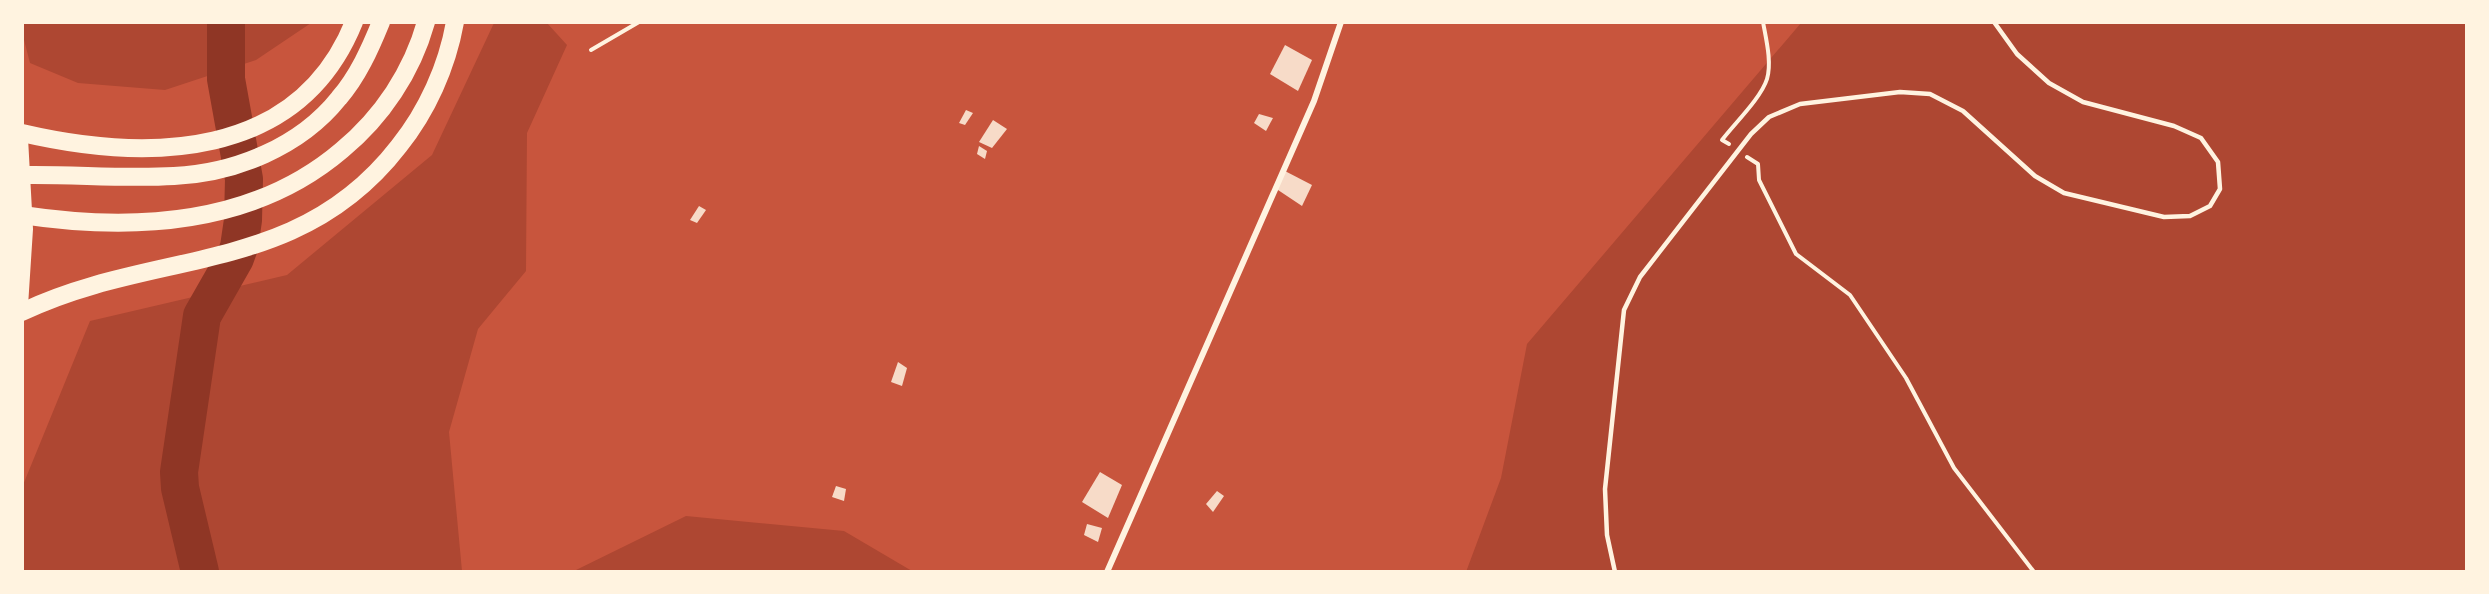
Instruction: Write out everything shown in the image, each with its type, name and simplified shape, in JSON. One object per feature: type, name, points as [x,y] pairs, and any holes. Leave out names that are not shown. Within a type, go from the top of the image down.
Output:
[{"type":"highway","points":[[22,136],[76,143],[139,147],[196,144],[242,134],[282,114],[316,85],[336,59],[354,22]]},
{"type":"highway","points":[[22,175],[176,176],[220,169],[261,156],[302,133],[339,100],[360,68],[381,22]]},
{"type":"highway","points":[[22,312],[94,285],[250,247],[282,236],[330,212],[370,181],[404,140],[426,104],[450,48],[454,22]]},
{"type":"highway","points":[[22,215],[93,223],[146,222],[189,218],[236,208],[278,193],[323,167],[362,134],[400,82],[424,30]]},
{"type":"main road","points":[[22,136],[27,229],[22,306]]},
{"type":"street","points":[[1107,572],[1314,101],[1341,22]]},
{"type":"lane","points":[[1615,572],[1607,535],[1605,489],[1624,310],[1640,277],[1750,134],[1770,117],[1800,104],[1900,92],[1930,94],[1963,111],[2035,176],[2064,193],[2164,217],[2190,216],[2210,206],[2220,189],[2218,162],[2201,138],[2174,126],[2083,102],[2049,82],[2017,54],[1994,22]]},
{"type":"path","points":[[591,50],[639,22]]},
{"type":"path","points":[[1758,96],[1768,78],[1768,46],[1763,22]]},
{"type":"path","points":[[1758,164],[1759,180],[1796,254],[1850,295],[1906,378],[1954,468],[2034,572]]},
{"type":"shaded area","points":[[22,23],[311,23],[256,60],[165,90],[78,83],[30,63]]},
{"type":"shaded area","points":[[494,23],[547,23],[567,45],[527,133],[526,271],[478,329],[449,432],[462,571],[23,571],[23,485],[90,321],[287,275],[432,155]]},
{"type":"shaded area","points":[[1801,23],[2466,23],[2466,571],[1466,572],[1501,478],[1527,344]]},
{"type":"shaded area","points":[[686,516],[844,531],[912,571],[574,571]]},
{"type":"building","points":[[1285,45],[1312,60],[1298,91],[1270,74]]},
{"type":"building","points":[[966,110],[973,113],[965,125],[959,123]]},
{"type":"building","points":[[1259,114],[1273,118],[1266,131],[1254,123]]},
{"type":"building","points":[[993,120],[1007,129],[992,148],[979,142]]},
{"type":"building","points":[[979,146],[987,151],[985,159],[977,154]]},
{"type":"building","points":[[1283,170],[1312,185],[1302,206],[1275,188]]},
{"type":"building","points":[[699,206],[706,210],[697,223],[690,220]]},
{"type":"building","points":[[898,362],[907,368],[902,386],[891,382]]},
{"type":"building","points":[[1100,472],[1122,485],[1108,518],[1082,502]]},
{"type":"building","points":[[836,486],[846,489],[844,501],[832,497]]},
{"type":"building","points":[[1217,491],[1224,496],[1213,512],[1206,504]]},
{"type":"building","points":[[1087,524],[1102,528],[1098,542],[1084,535]]},
{"type":"waterway","points":[[200,572],[180,488],[179,472],[202,316],[235,258],[243,220],[244,179],[226,79],[226,22]]}]
